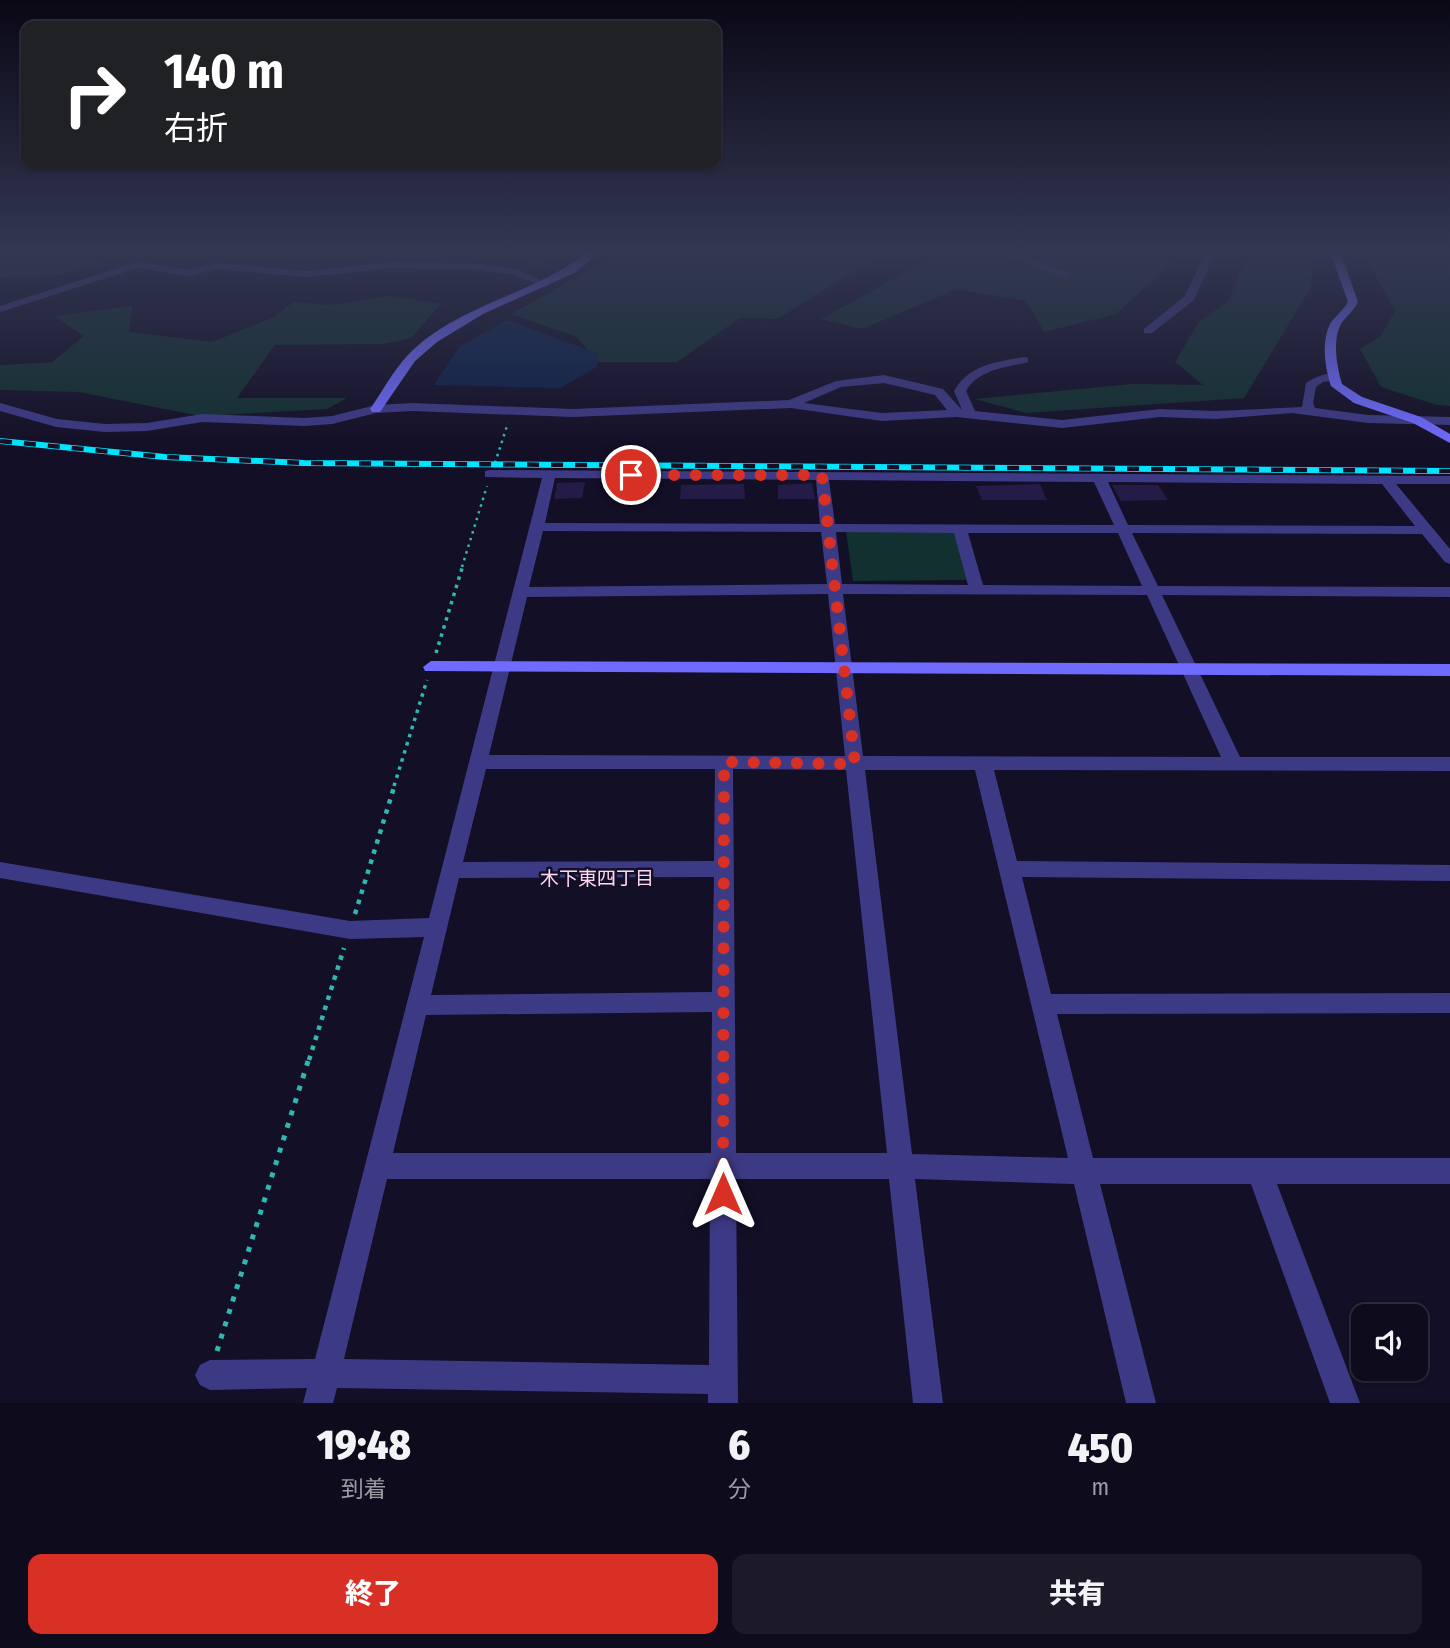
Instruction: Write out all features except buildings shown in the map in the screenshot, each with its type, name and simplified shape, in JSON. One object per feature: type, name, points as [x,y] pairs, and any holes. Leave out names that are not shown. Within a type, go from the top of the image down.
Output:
[{"type":"street","points":[[376,410],[405,366],[433,340],[472,316]]},
{"type":"street","points":[[1148,331],[1166,316]]},
{"type":"street","points":[[1343,316],[1337,322],[1332,343],[1334,377],[1343,392],[1358,400],[1417,420],[1450,439]]},
{"type":"street","points":[[963,414],[960,391],[965,379],[989,367],[1024,360]]},
{"type":"street","points":[[1310,410],[1307,403],[1310,386],[1320,379],[1334,377]]},
{"type":"street","points":[[791,404],[840,384],[884,379],[939,392],[963,414]]},
{"type":"street","points":[[0,407],[56,423],[105,428],[147,427],[202,418],[304,422],[412,407],[511,412],[791,404],[882,417],[963,414],[1062,424],[1160,412],[1189,415],[1310,410],[1368,418],[1450,421]]},
{"type":"street","points":[[490,474],[1450,480]]},
{"type":"street","points":[[822,475],[928,1403]]},
{"type":"street","points":[[318,1403],[549,476]]},
{"type":"street","points":[[1099,478],[1234,764]]},
{"type":"street","points":[[1386,480],[1450,559]]},
{"type":"street","points":[[536,527],[1427,530]]},
{"type":"street","points":[[960,528],[977,590]]},
{"type":"street","points":[[519,592],[835,589],[1450,593]]},
{"type":"street","points":[[431,667],[1450,670]]},
{"type":"street","points":[[476,762],[1450,764]]},
{"type":"street","points":[[210,1375],[325,1373],[723,1392],[724,762]]},
{"type":"street","points":[[983,763],[1141,1403]]},
{"type":"street","points":[[450,870],[723,869]]},
{"type":"street","points":[[1008,869],[1450,873]]},
{"type":"street","points":[[0,870],[350,930],[437,927]]},
{"type":"street","points":[[418,1006],[723,1002]]},
{"type":"street","points":[[1041,1004],[1450,1003]]},
{"type":"street","points":[[375,1166],[901,1166],[1082,1171],[1450,1171]]},
{"type":"street","points":[[1260,1172],[1345,1403]]},
{"type":"path","points":[[210,1375],[511,412]]},
{"type":"green space","points":[[55,316],[131,316],[129,332],[212,342],[272,318],[430,316],[411,338],[383,344],[275,345],[237,398],[347,398],[327,409],[200,416],[79,392],[0,390],[0,365],[52,362],[84,336]]},
{"type":"green space","points":[[518,316],[781,316],[777,319],[740,318],[677,362],[597,362],[577,337]]},
{"type":"green space","points":[[826,316],[892,316],[862,329],[821,319]]},
{"type":"green space","points":[[1035,316],[1106,316],[1044,332]]},
{"type":"green space","points":[[1207,316],[1293,316],[1244,398],[1026,413],[975,399],[1133,384],[1203,385],[1175,362],[1198,323]]},
{"type":"green space","points":[[1392,316],[1450,316],[1450,406],[1437,405],[1381,387],[1360,349],[1381,336]]},
{"type":"green space","points":[[846,531],[958,532],[969,580],[853,581]]},
{"type":"water","points":[[508,320],[599,354],[597,367],[560,388],[434,385],[460,346]]},
{"type":"railway","points":[[0,441],[165,457],[304,463],[1450,471]]},
{"type":"district","name":"木下東四丁目","points":[[597,878]]},
{"type":"route","points":[[631,475],[822,475],[855,764],[724,762],[723,1194]]}]
